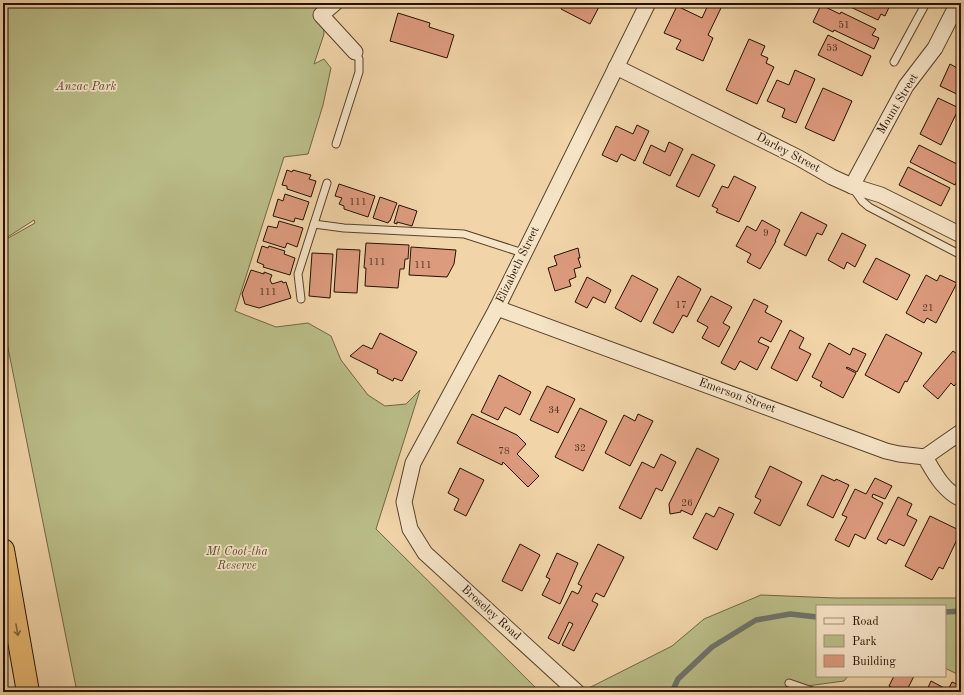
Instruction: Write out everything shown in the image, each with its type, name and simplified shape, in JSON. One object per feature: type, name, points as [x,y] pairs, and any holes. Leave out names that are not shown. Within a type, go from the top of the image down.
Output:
[{"type":"highway","points":[[3,550],[28,692]]},
{"type":"street","points":[[335,3],[322,15],[355,52]]},
{"type":"street","name":"Elizabeth Street","points":[[410,529],[404,502],[413,463],[496,308],[648,3]]},
{"type":"street","name":"Mount Street","points":[[852,186],[906,86],[935,48],[958,3]]},
{"type":"street","name":"Darley Street","points":[[616,67],[799,158],[832,177],[852,186],[881,195],[961,235]]},
{"type":"street","name":"Emerson Street","points":[[496,308],[886,451],[925,457]]},
{"type":"street","points":[[961,432],[925,457],[942,484],[952,494],[961,499]]},
{"type":"street","name":"Broseley Road","points":[[410,529],[425,553],[577,692]]},
{"type":"lane","points":[[897,60],[926,3]]},
{"type":"lane","points":[[336,144],[358,72],[359,59],[355,52]]},
{"type":"lane","points":[[301,299],[298,274],[327,183]]},
{"type":"lane","points":[[852,186],[862,201],[869,206],[961,255]]},
{"type":"lane","points":[[314,224],[344,228],[464,234],[523,253]]},
{"type":"lane","points":[[789,683],[815,692]]},
{"type":"green space","name":"Mt Coot-tha Reserve","points":[[3,3],[322,3],[324,34],[314,64],[324,59],[331,68],[323,105],[308,154],[284,157],[235,311],[276,327],[308,323],[331,336],[341,360],[368,395],[385,406],[406,404],[420,390],[376,529],[540,692],[77,692],[3,323],[3,241],[35,223],[34,220],[3,240]]},
{"type":"green space","points":[[761,595],[836,598],[961,598],[961,676],[946,668],[946,605],[816,605],[816,677],[847,677],[844,681],[762,692],[581,692],[672,646],[704,619]]},
{"type":"building","points":[[555,3],[601,3],[590,24],[561,9],[562,7]]},
{"type":"building","points":[[709,3],[721,8],[708,35],[713,38],[703,61],[676,49],[681,40],[664,33],[677,6],[702,18]]},
{"type":"building","points":[[842,3],[891,3],[885,16],[881,14],[878,20]]},
{"type":"building","points":[[821,5],[840,14],[841,12],[876,29],[872,35],[879,38],[874,49],[813,22]]},
{"type":"building","points":[[398,13],[430,23],[429,27],[454,35],[447,58],[390,41]]},
{"type":"building","points":[[828,35],[871,56],[862,76],[818,55]]},
{"type":"building","points":[[749,39],[765,46],[761,55],[768,58],[766,63],[774,67],[757,104],[726,90]]},
{"type":"building","points":[[950,64],[961,70],[961,96],[940,86]]},
{"type":"building","points":[[795,70],[815,79],[796,123],[782,117],[785,109],[767,101],[777,80],[789,85]]},
{"type":"building","points":[[823,88],[852,101],[834,141],[805,128]]},
{"type":"building","points":[[938,98],[959,108],[941,145],[920,134]]},
{"type":"building","points":[[637,125],[649,131],[635,161],[621,154],[617,162],[602,155],[616,126],[633,134]]},
{"type":"building","points":[[669,142],[683,149],[670,176],[643,163],[651,145],[665,152]]},
{"type":"building","points":[[919,145],[961,166],[961,173],[955,185],[910,162]]},
{"type":"building","points":[[692,154],[715,165],[699,197],[676,186]]},
{"type":"building","points":[[908,167],[950,188],[941,206],[899,185]]},
{"type":"building","points":[[287,170],[292,172],[293,170],[311,175],[309,179],[316,181],[311,197],[287,189],[287,186],[282,185]]},
{"type":"building","points":[[734,176],[756,187],[739,222],[716,212],[718,209],[712,206],[722,186],[728,188]]},
{"type":"building","points":[[339,184],[375,196],[368,217],[344,209],[344,206],[339,204],[342,198],[335,196]]},
{"type":"building","points":[[285,194],[309,202],[303,220],[295,218],[294,222],[273,216],[278,199],[283,201]]},
{"type":"building","points":[[380,197],[397,203],[388,223],[373,218]]},
{"type":"building","points":[[399,205],[417,211],[412,226],[397,222],[397,224],[394,223]]},
{"type":"building","points":[[801,212],[827,225],[822,235],[817,233],[806,256],[784,245]]},
{"type":"building","points":[[762,220],[780,230],[776,241],[760,269],[747,262],[751,254],[736,246],[747,226],[756,231]]},
{"type":"building","points":[[279,221],[303,228],[297,247],[287,243],[285,248],[263,241],[268,226],[277,228]]},
{"type":"building","points":[[842,233],[866,245],[855,267],[847,262],[844,269],[828,260]]},
{"type":"building","points":[[366,243],[409,245],[408,259],[405,259],[404,269],[400,269],[398,288],[365,286],[366,268],[364,268]]},
{"type":"building","points":[[262,246],[268,248],[269,246],[285,251],[284,254],[295,258],[290,275],[263,267],[264,265],[257,262]]},
{"type":"building","points":[[411,247],[456,250],[454,264],[447,277],[409,275]]},
{"type":"building","points":[[578,248],[580,258],[578,258],[581,267],[574,269],[576,277],[569,280],[571,286],[555,291],[548,268],[557,265],[554,256]]},
{"type":"building","points":[[337,249],[360,250],[357,293],[334,292]]},
{"type":"building","points":[[312,253],[333,254],[330,298],[309,296]]},
{"type":"building","points":[[876,258],[910,275],[897,300],[863,282]]},
{"type":"building","points":[[251,270],[272,275],[270,280],[272,284],[282,281],[283,283],[286,282],[291,298],[259,308],[245,304],[242,294]]},
{"type":"building","points":[[632,275],[658,289],[641,322],[615,308]]},
{"type":"building","points":[[926,275],[937,281],[940,275],[957,283],[936,323],[927,318],[924,323],[906,313]]},
{"type":"building","points":[[678,276],[701,289],[687,317],[683,315],[673,333],[653,323]]},
{"type":"building","points":[[587,277],[611,290],[605,303],[593,297],[587,308],[575,302]]},
{"type":"building","points":[[711,296],[732,307],[723,323],[730,327],[719,347],[702,338],[708,327],[697,321]]},
{"type":"building","points":[[754,299],[768,306],[765,312],[782,321],[771,342],[761,337],[758,342],[769,347],[757,370],[740,361],[735,370],[721,363]]},
{"type":"building","points":[[790,330],[804,338],[799,348],[811,354],[797,381],[771,368]]},
{"type":"building","points":[[380,333],[417,352],[402,381],[394,378],[393,381],[377,373],[378,370],[350,356],[363,345],[372,349]]},
{"type":"building","points":[[886,334],[922,353],[907,382],[905,381],[899,393],[865,375]]},
{"type":"building","points":[[829,343],[850,355],[853,348],[866,354],[857,372],[847,367],[846,368],[856,373],[843,398],[820,386],[822,382],[812,377]]},
{"type":"building","points":[[953,351],[961,357],[961,378],[954,386],[951,383],[938,399],[923,386]]},
{"type":"building","points":[[499,375],[531,392],[520,415],[505,407],[498,420],[481,412]]},
{"type":"building","points":[[547,386],[575,399],[558,433],[530,420]]},
{"type":"building","points":[[580,408],[607,421],[583,471],[555,457]]},
{"type":"building","points":[[472,414],[517,435],[526,444],[517,454],[539,476],[528,487],[503,462],[502,465],[457,443]]},
{"type":"building","points":[[638,414],[653,421],[630,466],[605,453],[624,415],[635,421]]},
{"type":"building","points":[[697,448],[719,459],[692,515],[681,510],[681,512],[670,514],[669,504]]},
{"type":"building","points":[[661,454],[676,462],[662,491],[656,488],[641,519],[619,508],[642,462],[654,468]]},
{"type":"building","points":[[770,466],[802,482],[780,526],[754,513],[761,500],[755,497]]},
{"type":"building","points":[[460,468],[484,480],[466,516],[454,510],[459,499],[448,493]]},
{"type":"building","points":[[822,475],[849,485],[833,518],[807,505]]},
{"type":"building","points":[[875,478],[892,486],[885,499],[873,494],[872,497],[883,503],[865,539],[855,534],[849,547],[835,540],[847,517],[842,515],[855,489],[866,494]]},
{"type":"building","points":[[898,497],[912,504],[907,515],[917,520],[904,546],[889,539],[886,544],[877,539]]},
{"type":"building","points":[[719,507],[734,514],[717,550],[693,538],[706,513],[714,517]]},
{"type":"building","points":[[930,516],[961,531],[943,569],[939,567],[932,580],[905,566]]},
{"type":"building","points":[[520,544],[540,555],[522,591],[502,581]]},
{"type":"building","points":[[598,544],[624,557],[604,597],[596,593],[592,601],[598,604],[574,651],[562,645],[573,624],[569,622],[559,644],[548,638],[572,591],[578,594],[582,586],[578,584]]},
{"type":"building","points":[[557,553],[578,563],[560,604],[542,595],[550,579],[546,577]]},
{"type":"building","points":[[894,677],[914,677],[906,692],[900,692],[889,686]]},
{"type":"building","points":[[931,681],[948,690],[952,682],[961,686],[961,691],[926,692]]},
{"type":"waterway","points":[[946,612],[961,611]]},
{"type":"waterway","points":[[672,692],[678,679],[712,647],[756,620],[790,614],[816,617]]},
{"type":"park label","name":"Anzac Park","points":[[86,87]]}]
